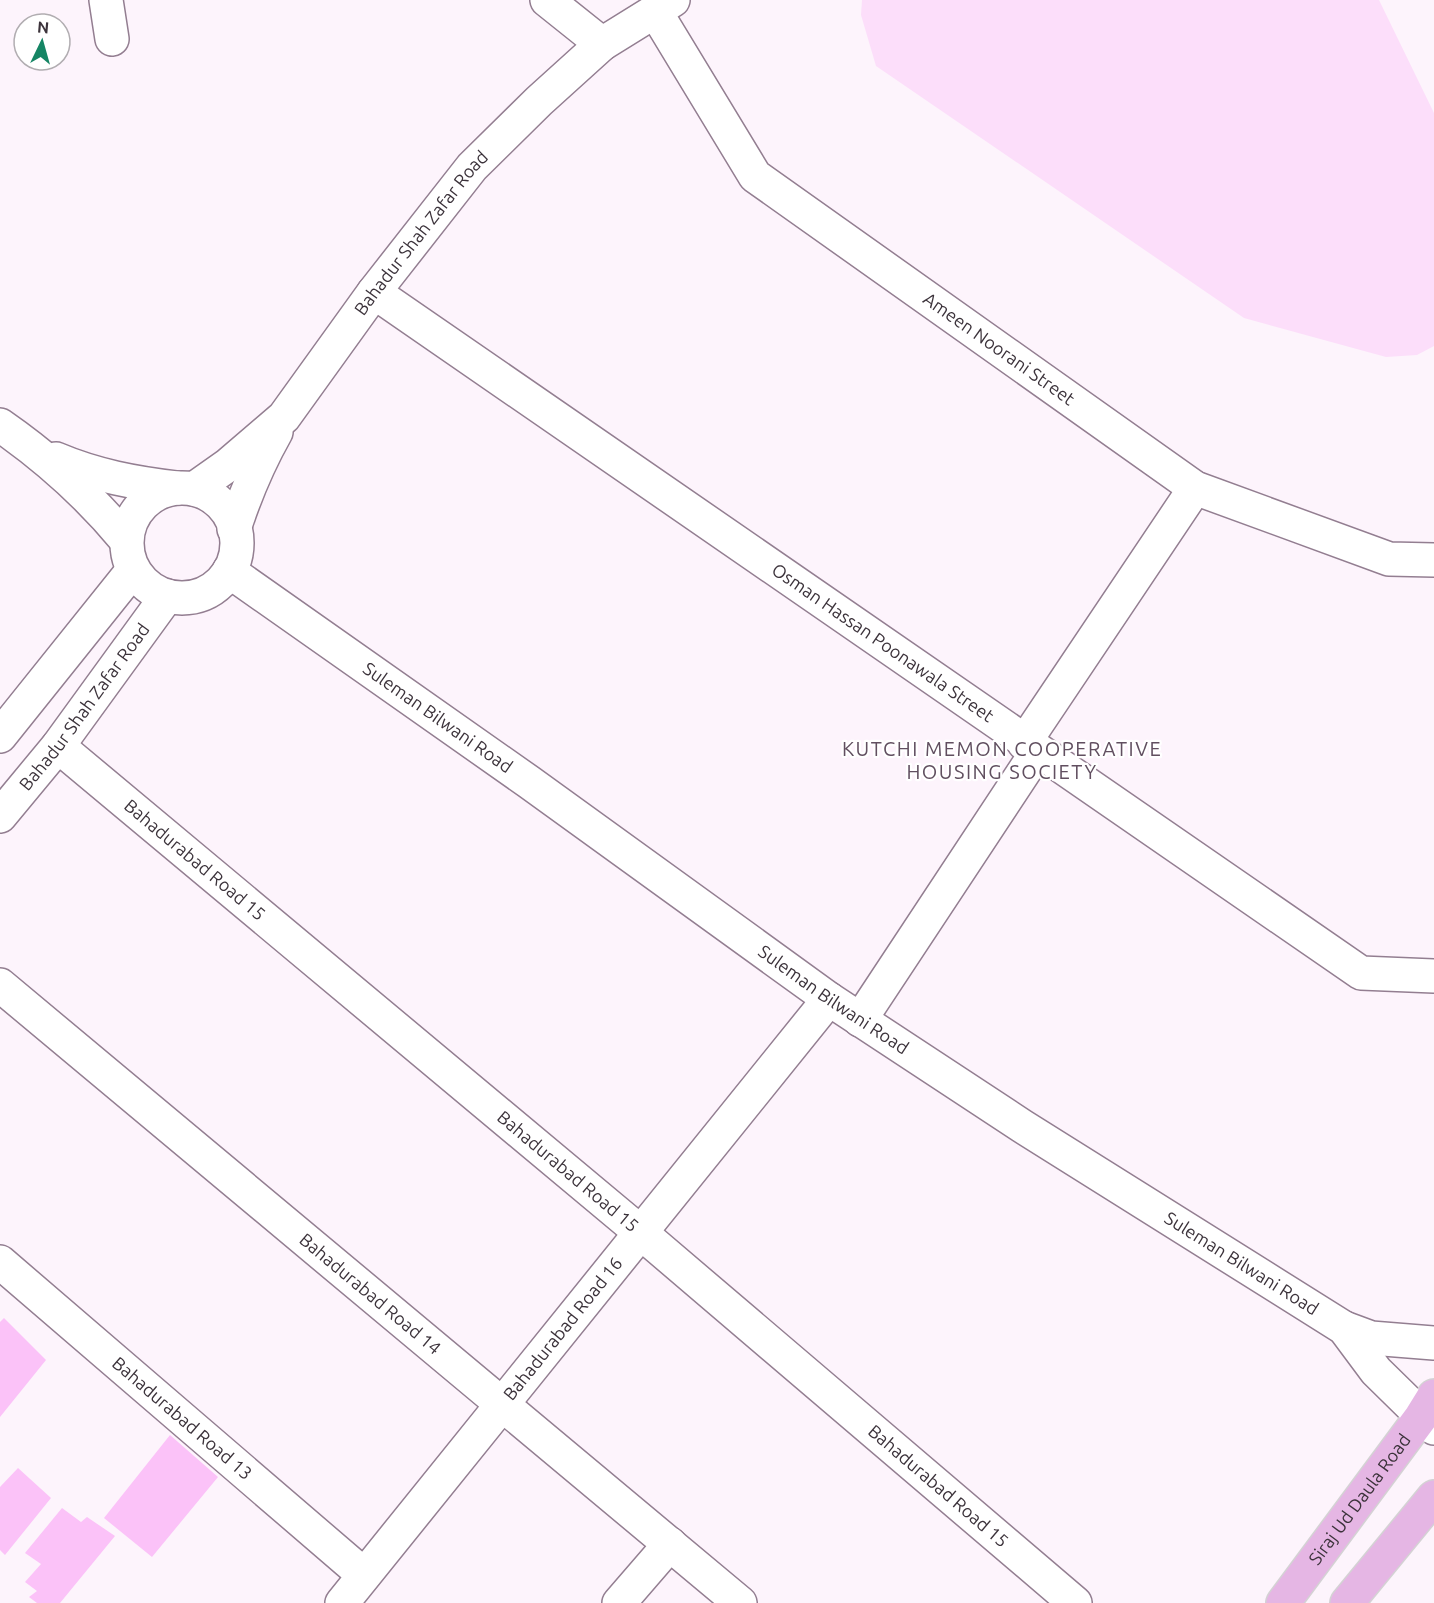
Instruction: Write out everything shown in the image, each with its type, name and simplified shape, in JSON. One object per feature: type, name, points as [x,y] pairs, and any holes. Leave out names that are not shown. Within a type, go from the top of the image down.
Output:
[{"type":"main road","name":"Siraj Ud Daula Road","points":[[1283,1603],[1430,1413]]},
{"type":"main road","points":[[1347,1603],[1434,1497]]},
{"type":"street","points":[[106,0],[112,39]]},
{"type":"street","points":[[547,0],[602,44]]},
{"type":"street","name":"Bahadur Shah Zafar Road","points":[[186,489],[228,465],[284,417],[374,292],[472,167],[539,101],[602,44],[664,6]]},
{"type":"street","name":"Ameen Noorani Street","points":[[664,6],[755,176],[1195,488],[1389,559],[1434,560]]},
{"type":"street","name":"Osman Hassan Poonawala Street","points":[[374,292],[1361,973],[1434,976]]},
{"type":"street","points":[[234,529],[264,453],[284,417]]},
{"type":"street","points":[[0,425],[28,444],[80,489],[130,555],[148,586],[167,596],[189,598],[205,593],[219,584],[229,571],[235,558],[237,543],[234,529],[229,515],[209,496],[186,489],[115,479],[85,471],[28,444]]},
{"type":"street","points":[[861,1020],[1195,488]]},
{"type":"street","points":[[0,736],[130,555],[132,519],[143,503],[159,493],[186,489]]},
{"type":"street","name":"Suleman Bilwani Road","points":[[229,571],[529,782],[829,999],[1032,1132],[1344,1328],[1376,1371],[1430,1413]]},
{"type":"street","name":"Bahadur Shah Zafar Road","points":[[4,802],[58,746],[167,596]]},
{"type":"street","name":"Bahadurabad Road 15","points":[[58,746],[640,1232],[1075,1603]]},
{"type":"street","name":"Bahadurabad Road 14","points":[[0,985],[740,1603]]},
{"type":"street","name":"Bahadurabad Road 16","points":[[342,1603],[829,999]]},
{"type":"street","name":"Bahadurabad Road 13","points":[[0,1262],[364,1575]]},
{"type":"street","points":[[1344,1328],[1371,1338],[1434,1343]]},
{"type":"street","points":[[619,1603],[670,1544]]},
{"type":"shaded area","points":[[862,0],[1379,0],[1434,113],[1434,346],[1417,355],[1386,357],[1244,318],[876,66],[861,15]]},
{"type":"building","points":[[4,1318],[46,1360],[0,1417],[0,1322]]},
{"type":"building","points":[[170,1435],[218,1477],[152,1557],[104,1518]]},
{"type":"building","points":[[18,1468],[51,1498],[5,1555],[0,1550],[0,1487]]},
{"type":"building","points":[[62,1508],[81,1522],[87,1517],[115,1536],[60,1603],[37,1603],[29,1597],[37,1591],[25,1582],[41,1564],[25,1553]]},
{"type":"district","name":"KUTCHI MEMON COOPERATIVE HOUSING SOCIETY","points":[[1002,760]]}]
